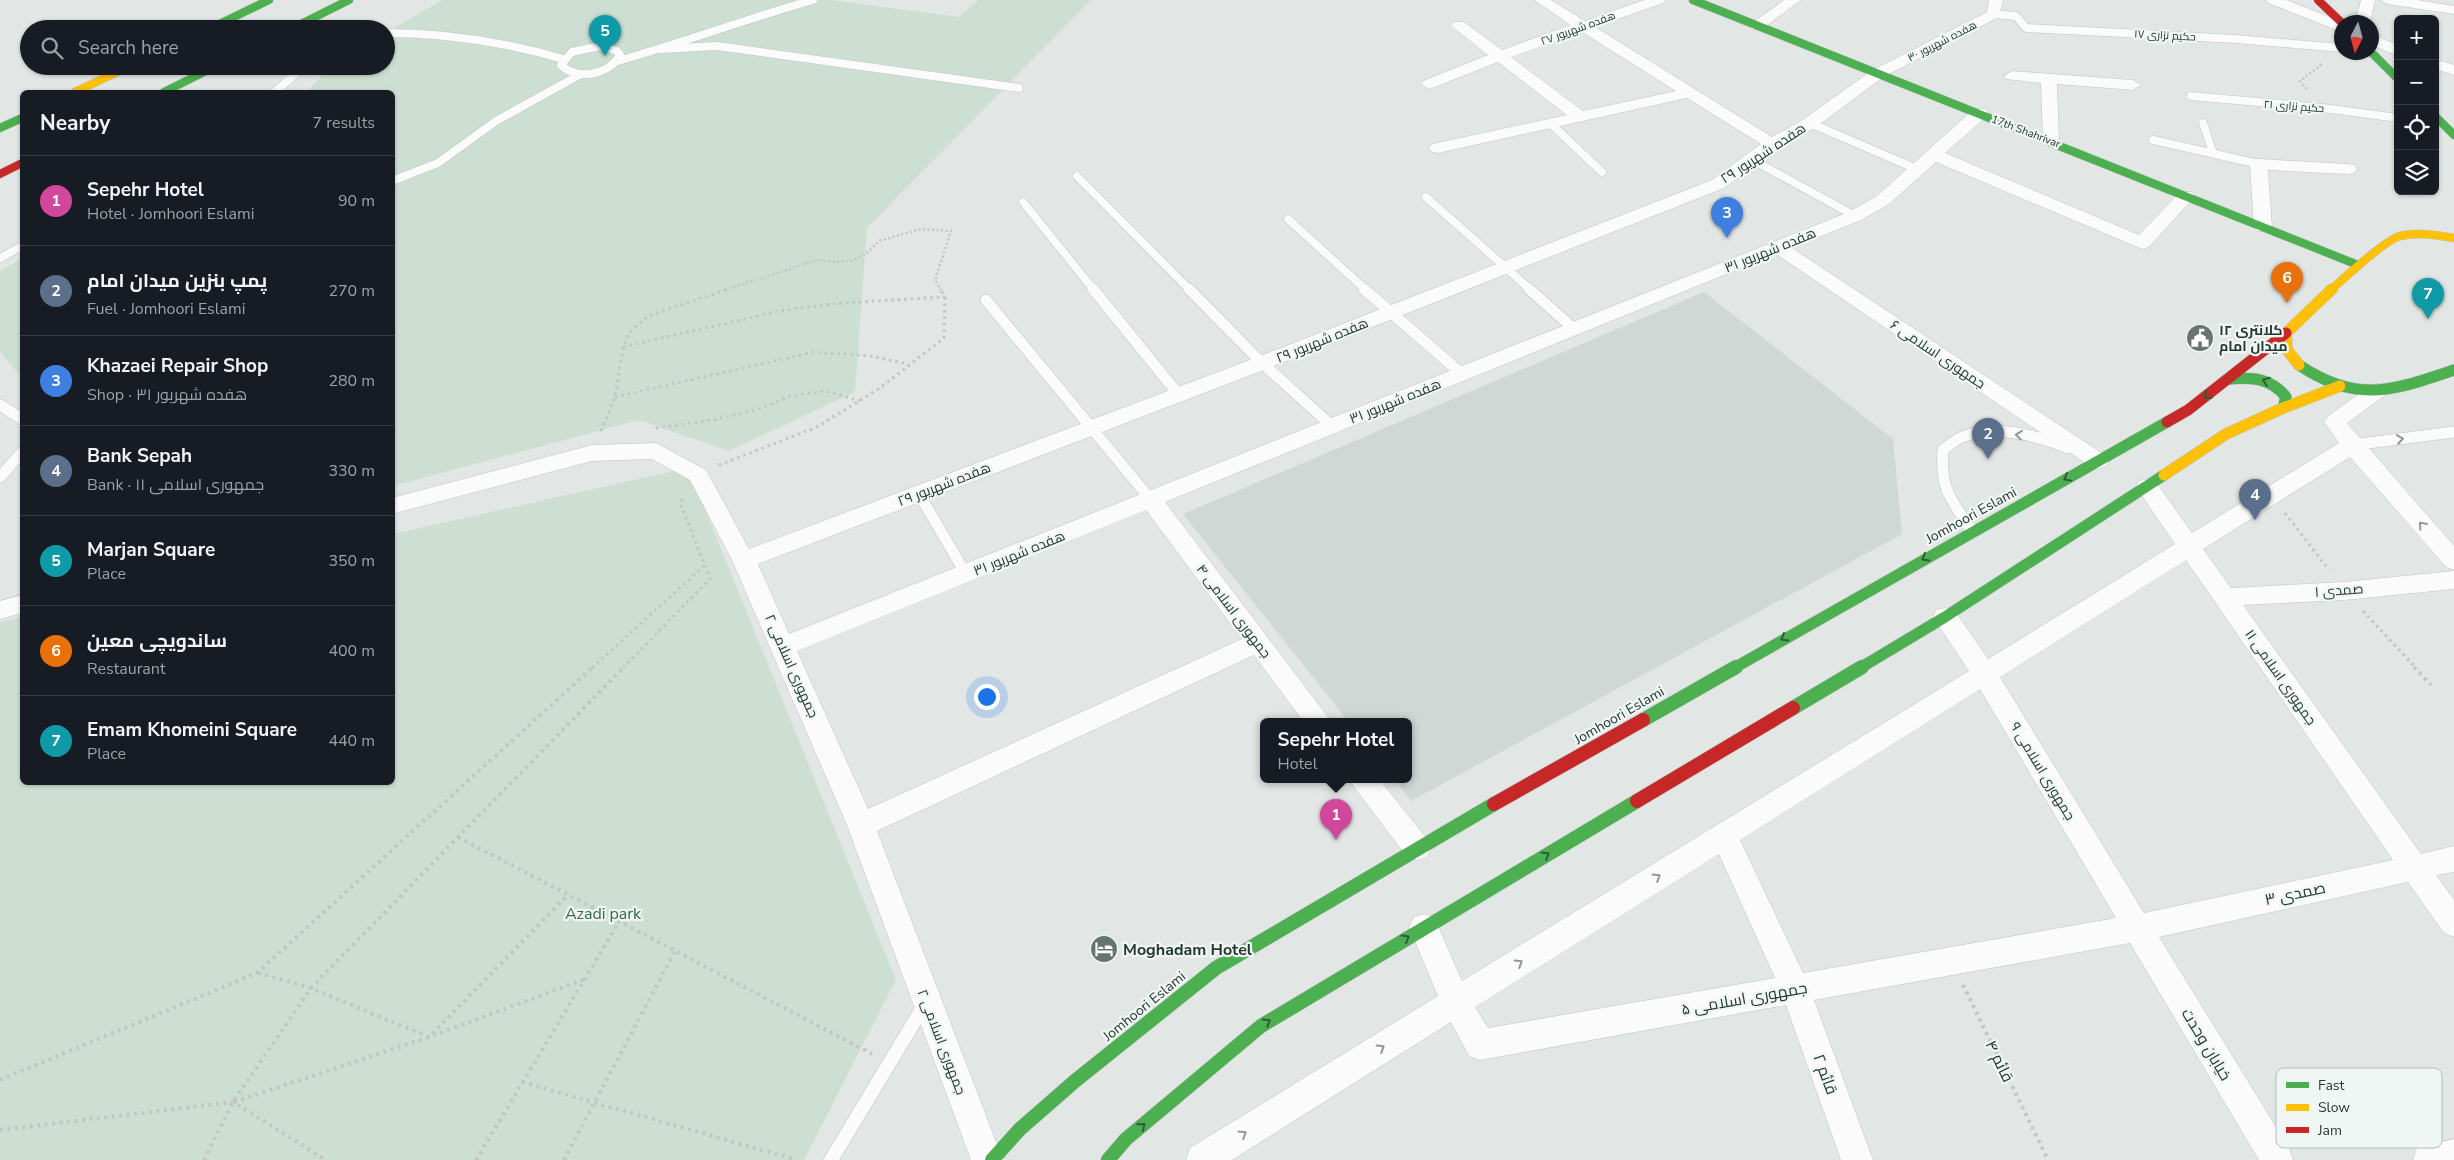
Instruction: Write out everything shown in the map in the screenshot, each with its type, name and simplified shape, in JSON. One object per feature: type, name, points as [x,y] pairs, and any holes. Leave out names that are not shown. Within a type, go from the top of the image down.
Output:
[{"type":"main road","points":[[228,20],[269,0]]},
{"type":"main road","points":[[309,20],[349,0]]},
{"type":"main road","name":"17th Shahrivar","points":[[1693,0],[2051,141],[2358,265]]},
{"type":"main road","points":[[2318,0],[2334,15]]},
{"type":"main road","points":[[2379,60],[2394,75]]},
{"type":"main road","points":[[79,90],[111,75]]},
{"type":"main road","points":[[171,90],[199,75]]},
{"type":"main road","points":[[0,128],[20,119]]},
{"type":"main road","points":[[2439,122],[2454,135]]},
{"type":"main road","points":[[0,174],[20,164]]},
{"type":"main road","name":"Jomhoori Eslami","points":[[992,1160],[1020,1129],[1075,1081],[1216,968],[1417,848],[2188,410],[2286,333],[2358,265],[2398,236],[2432,222]]},
{"type":"main road","points":[[2398,236],[2430,234],[2454,238]]},
{"type":"main road","points":[[2286,333],[2284,344],[2298,364],[2318,377],[2340,386],[2381,391],[2435,389]]},
{"type":"main road","points":[[2381,391],[2454,370]]},
{"type":"main road","points":[[2229,379],[2250,377],[2266,380],[2281,388],[2286,397],[2283,408]]},
{"type":"main road","points":[[1108,1160],[1126,1139],[1261,1026],[1945,617],[2226,434],[2283,408],[2340,386]]},
{"type":"street","points":[[1540,0],[1772,144]]},
{"type":"street","name":"هفده شهریور ۲۷","points":[[1429,84],[1499,56],[1658,0]]},
{"type":"street","points":[[1756,26],[1794,0]]},
{"type":"street","points":[[2273,0],[2334,25]]},
{"type":"street","points":[[2364,15],[2368,0]]},
{"type":"street","points":[[2386,0],[2454,10]]},
{"type":"street","points":[[1608,4],[1621,13]]},
{"type":"street","name":"هفده شهریور ۳۰","points":[[1877,74],[1995,7]]},
{"type":"street","points":[[1459,25],[1579,116]]},
{"type":"street","points":[[2379,43],[2394,49]]},
{"type":"street","points":[[2439,65],[2454,70]]},
{"type":"street","name":"هفده شهریور ۲۹","points":[[744,560],[1262,363],[1718,184],[1772,144],[1810,123],[1877,74]]},
{"type":"street","points":[[2012,76],[2133,84]]},
{"type":"street","points":[[2049,79],[2051,141]]},
{"type":"street","points":[[1438,148],[1689,93]]},
{"type":"street","name":"هفده شهریور ۳۱","points":[[784,646],[1855,216],[1883,200],[1919,170],[1980,113]]},
{"type":"street","points":[[1935,155],[2142,243],[2186,196]]},
{"type":"street","points":[[2263,227],[2259,164],[2348,169]]},
{"type":"street","name":"جمهوری اسلامی ۶","points":[[1778,247],[2098,461]]},
{"type":"street","points":[[2381,391],[2335,422],[2352,445],[2454,561]]},
{"type":"street","points":[[1202,1160],[2352,445]]},
{"type":"street","points":[[395,505],[592,453],[656,451],[698,475]]},
{"type":"street","name":"جمهوری اسلامی ۲","points":[[698,475],[744,560],[784,646],[861,825],[987,1160]]},
{"type":"street","name":"جمهوری اسلامی ۱۱","points":[[2147,487],[2454,924]]},
{"type":"street","name":"جمهوری اسلامی ۴","points":[[1151,500],[1257,643],[1316,718]]},
{"type":"street","name":"صمدی ۱","points":[[2224,597],[2344,591],[2454,580]]},
{"type":"street","points":[[0,610],[20,605]]},
{"type":"street","name":"جمهوری اسلامی ۹","points":[[1945,617],[1984,673],[2137,928]]},
{"type":"street","points":[[861,825],[1257,643]]},
{"type":"street","points":[[1366,783],[1417,848]]},
{"type":"street","name":"قائم ۲","points":[[1724,835],[1795,989],[1857,1160]]},
{"type":"street","name":"صمدی ۳","points":[[2137,928],[2454,859]]},
{"type":"street","name":"جمهوری اسلامی ۵","points":[[1424,927],[1456,1002],[1480,1045],[2137,928]]},
{"type":"street","name":"خیابان وحدت","points":[[2137,928],[2277,1160]]},
{"type":"street","points":[[2429,1160],[2454,1154]]},
{"type":"lane","points":[[395,180],[438,163],[496,121],[581,74],[603,70],[618,60],[660,49],[739,21],[813,0]]},
{"type":"lane","name":"حکیم نزاری ۱۷","points":[[1995,7],[2016,16],[2026,28],[2236,39],[2334,47]]},
{"type":"lane","points":[[395,33],[436,34],[523,46],[564,59]]},
{"type":"lane","points":[[581,74],[564,69],[561,65],[564,59],[578,50],[600,46],[617,51],[620,55],[618,60]]},
{"type":"lane","points":[[660,49],[717,46],[1019,88]]},
{"type":"lane","points":[[277,90],[292,75]]},
{"type":"lane","name":"حکیم نزاری ۲۱","points":[[2191,96],[2240,102],[2323,108],[2394,117]]},
{"type":"lane","points":[[1550,123],[1602,172]]},
{"type":"lane","points":[[1810,123],[1919,170]]},
{"type":"lane","points":[[2203,123],[2213,154]]},
{"type":"lane","points":[[2153,140],[2259,164]]},
{"type":"lane","points":[[1751,159],[1855,216]]},
{"type":"lane","points":[[1077,176],[1262,363],[1332,426]]},
{"type":"lane","points":[[1426,197],[1574,328]]},
{"type":"lane","points":[[1023,202],[1179,395]]},
{"type":"lane","points":[[1288,219],[1390,313],[1462,374]]},
{"type":"lane","points":[[0,258],[20,247]]},
{"type":"lane","points":[[986,300],[1151,500]]},
{"type":"lane","points":[[0,405],[20,418]]},
{"type":"lane","points":[[1972,532],[1948,495],[1941,473],[1943,450],[1964,436],[1992,432],[2030,436],[2059,444],[2098,461]]},
{"type":"lane","points":[[2352,445],[2454,432]]},
{"type":"lane","points":[[0,477],[20,454]]},
{"type":"lane","points":[[918,494],[966,574]]},
{"type":"lane","points":[[831,1160],[927,1000]]},
{"type":"path","points":[[2323,108],[2300,81],[2324,63]]},
{"type":"path","points":[[204,1160],[233,1102],[310,988],[710,578],[680,503],[698,475],[727,460],[817,428],[880,388],[909,364],[934,348],[944,338],[945,297],[935,280],[951,231],[921,229],[879,241],[872,252],[856,260],[832,263],[817,260],[648,316],[629,332],[623,348],[615,397],[600,434],[609,433]]},
{"type":"path","points":[[623,348],[784,310],[842,303],[945,297]]},
{"type":"path","points":[[615,397],[814,352],[872,356],[909,364]]},
{"type":"path","points":[[651,429],[713,420],[758,409],[791,396],[825,391],[860,400]]},
{"type":"path","points":[[0,1080],[257,973],[705,565]]},
{"type":"path","points":[[458,837],[889,1064]]},
{"type":"path","points":[[429,1037],[568,895]]},
{"type":"path","points":[[476,1160],[619,922]]},
{"type":"path","points":[[564,1160],[675,951]]},
{"type":"path","name":"قائم ۴","points":[[1952,962],[2048,1160]]},
{"type":"path","points":[[257,973],[310,988],[429,1037]]},
{"type":"path","points":[[0,1130],[233,1102],[429,1037],[585,979]]},
{"type":"path","points":[[522,1082],[594,1104],[797,1160]]},
{"type":"path","points":[[233,1102],[326,1160]]},
{"type":"shaded area","points":[[1704,292],[1893,439],[1902,534],[1411,801],[1397,783],[1412,783],[1412,718],[1346,718],[1183,514]]},
{"type":"green space","points":[[442,0],[831,0],[959,17],[978,0],[1091,0],[867,228],[855,392],[729,451],[639,420],[395,485],[395,90],[309,90],[323,75],[395,75],[395,28]]},
{"type":"green space","points":[[20,260],[20,376],[0,352],[0,271]]},
{"type":"green space","name":"Azadi park","points":[[674,471],[692,477],[896,980],[804,1160],[0,1160],[0,622],[20,617],[20,785],[395,785],[395,534]]},
{"type":"traffic: fast","points":[[228,20],[269,0]]},
{"type":"traffic: fast","points":[[309,20],[349,0]]},
{"type":"traffic: fast","points":[[1693,0],[2358,265]]},
{"type":"traffic: fast","points":[[2379,60],[2394,75]]},
{"type":"traffic: fast","points":[[168,90],[198,75]]},
{"type":"traffic: fast","points":[[0,128],[20,119]]},
{"type":"traffic: fast","points":[[2439,120],[2454,135]]},
{"type":"traffic: fast","points":[[2299,365],[2338,387],[2375,391],[2413,383],[2454,370]]},
{"type":"traffic: fast","points":[[2229,379],[2261,380],[2275,385],[2286,397],[2283,408]]},
{"type":"traffic: fast","points":[[1643,720],[2167,422]]},
{"type":"traffic: fast","points":[[1793,708],[1945,617],[2164,475]]},
{"type":"traffic: fast","points":[[1108,1160],[1126,1139],[1261,1026],[1637,801]]},
{"type":"traffic: fast","points":[[992,1160],[1020,1129],[1075,1081],[1216,968],[1494,804]]},
{"type":"traffic: slow","points":[[79,90],[111,75]]},
{"type":"traffic: slow","points":[[2299,365],[2287,350],[2286,333],[2358,265],[2399,236],[2430,234],[2454,238]]},
{"type":"traffic: slow","points":[[2164,475],[2226,434],[2283,408],[2340,386]]},
{"type":"traffic: jam","points":[[2318,0],[2334,15]]},
{"type":"traffic: jam","points":[[0,174],[20,164]]},
{"type":"traffic: jam","points":[[2167,422],[2188,410],[2286,333]]},
{"type":"traffic: jam","points":[[1637,801],[1793,708]]},
{"type":"traffic: jam","points":[[1494,804],[1643,720]]},
{"type":"place","name":"Marjan Square","points":[[605,56]]},
{"type":"place","name":"Khazaei Repair Shop","points":[[1727,238]]},
{"type":"place","name":"ساندویچی معین","points":[[2287,303]]},
{"type":"place","name":"Emam Khomeini Square","points":[[2428,319]]},
{"type":"place","name":"کلانتری ۱۲ میدان امام","points":[[2200,338]]},
{"type":"place","name":"پمپ بنزین میدان امام","points":[[1988,459]]},
{"type":"place","name":"Bank Sepah","points":[[2255,520]]},
{"type":"place","name":"Sepehr Hotel","points":[[1336,840]]},
{"type":"place","name":"Moghadam Hotel","points":[[1104,949]]}]
